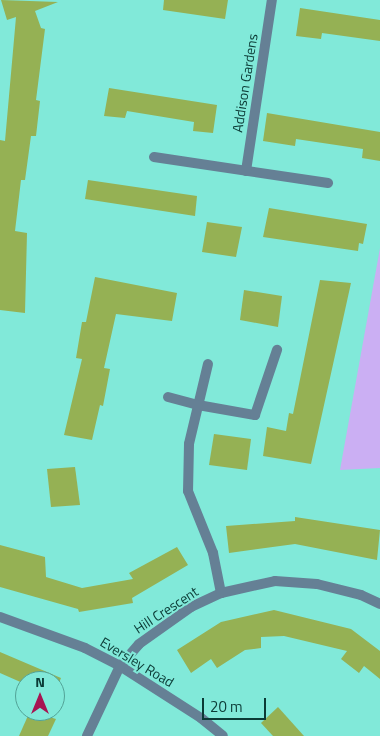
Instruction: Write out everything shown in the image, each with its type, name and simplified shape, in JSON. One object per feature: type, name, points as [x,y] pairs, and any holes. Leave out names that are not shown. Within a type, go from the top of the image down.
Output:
[{"type":"street","name":"Addison Gardens","points":[[246,171],[272,0]]},
{"type":"street","points":[[154,157],[328,183]]},
{"type":"street","points":[[168,397],[198,405],[255,415],[277,350]]},
{"type":"street","points":[[208,364],[189,444],[188,491],[213,553],[221,593]]},
{"type":"street","name":"Hill Crescent","points":[[87,736],[120,666],[138,644],[164,625],[221,593],[275,581],[318,584],[380,604]]},
{"type":"street","name":"Eversley Road","points":[[0,617],[85,648],[120,666],[201,718],[223,736]]},
{"type":"shaded area","points":[[380,248],[380,468],[340,470]]},
{"type":"building","points":[[1,0],[58,2],[35,11],[41,28],[45,29],[36,100],[40,101],[36,136],[31,136],[25,180],[21,180],[15,231],[27,233],[25,313],[0,310],[0,140],[5,141],[16,17],[7,20]]},
{"type":"building","points":[[164,0],[228,0],[225,19],[163,10]]},
{"type":"building","points":[[300,8],[380,20],[380,41],[322,33],[321,39],[296,36]]},
{"type":"building","points":[[109,88],[217,105],[213,133],[193,131],[194,122],[127,111],[125,118],[104,116]]},
{"type":"building","points":[[267,113],[380,132],[380,161],[362,158],[363,149],[296,139],[295,146],[263,141]]},
{"type":"building","points":[[88,180],[197,196],[195,216],[85,199]]},
{"type":"building","points":[[269,208],[367,224],[363,244],[359,243],[358,251],[263,237]]},
{"type":"building","points":[[207,222],[242,227],[236,257],[202,252]]},
{"type":"building","points":[[95,277],[177,293],[172,321],[116,314],[104,368],[110,369],[103,406],[100,405],[92,440],[64,435],[82,359],[76,358],[82,322],[86,322]]},
{"type":"building","points":[[320,280],[351,283],[311,464],[263,456],[267,427],[286,431],[289,413],[293,414]]},
{"type":"building","points":[[244,290],[282,296],[278,327],[240,320]]},
{"type":"building","points":[[214,434],[251,439],[247,470],[209,465]]},
{"type":"building","points":[[75,467],[80,505],[51,507],[47,469]]},
{"type":"building","points":[[295,517],[380,530],[377,560],[295,544],[229,553],[226,526],[295,521]]},
{"type":"building","points":[[0,545],[45,557],[46,577],[82,588],[133,579],[129,573],[177,547],[188,565],[132,598],[133,603],[79,612],[78,609],[0,587]]},
{"type":"building","points":[[274,610],[351,629],[380,651],[380,679],[364,666],[359,673],[341,659],[347,651],[284,636],[261,637],[261,648],[245,650],[217,668],[211,659],[191,673],[177,650],[221,622]]},
{"type":"building","points":[[0,652],[45,671],[15,671],[15,680],[0,673]]},
{"type":"building","points":[[278,707],[304,736],[273,736],[261,723]]},
{"type":"building","points":[[26,721],[55,721],[48,736],[19,736]]}]
